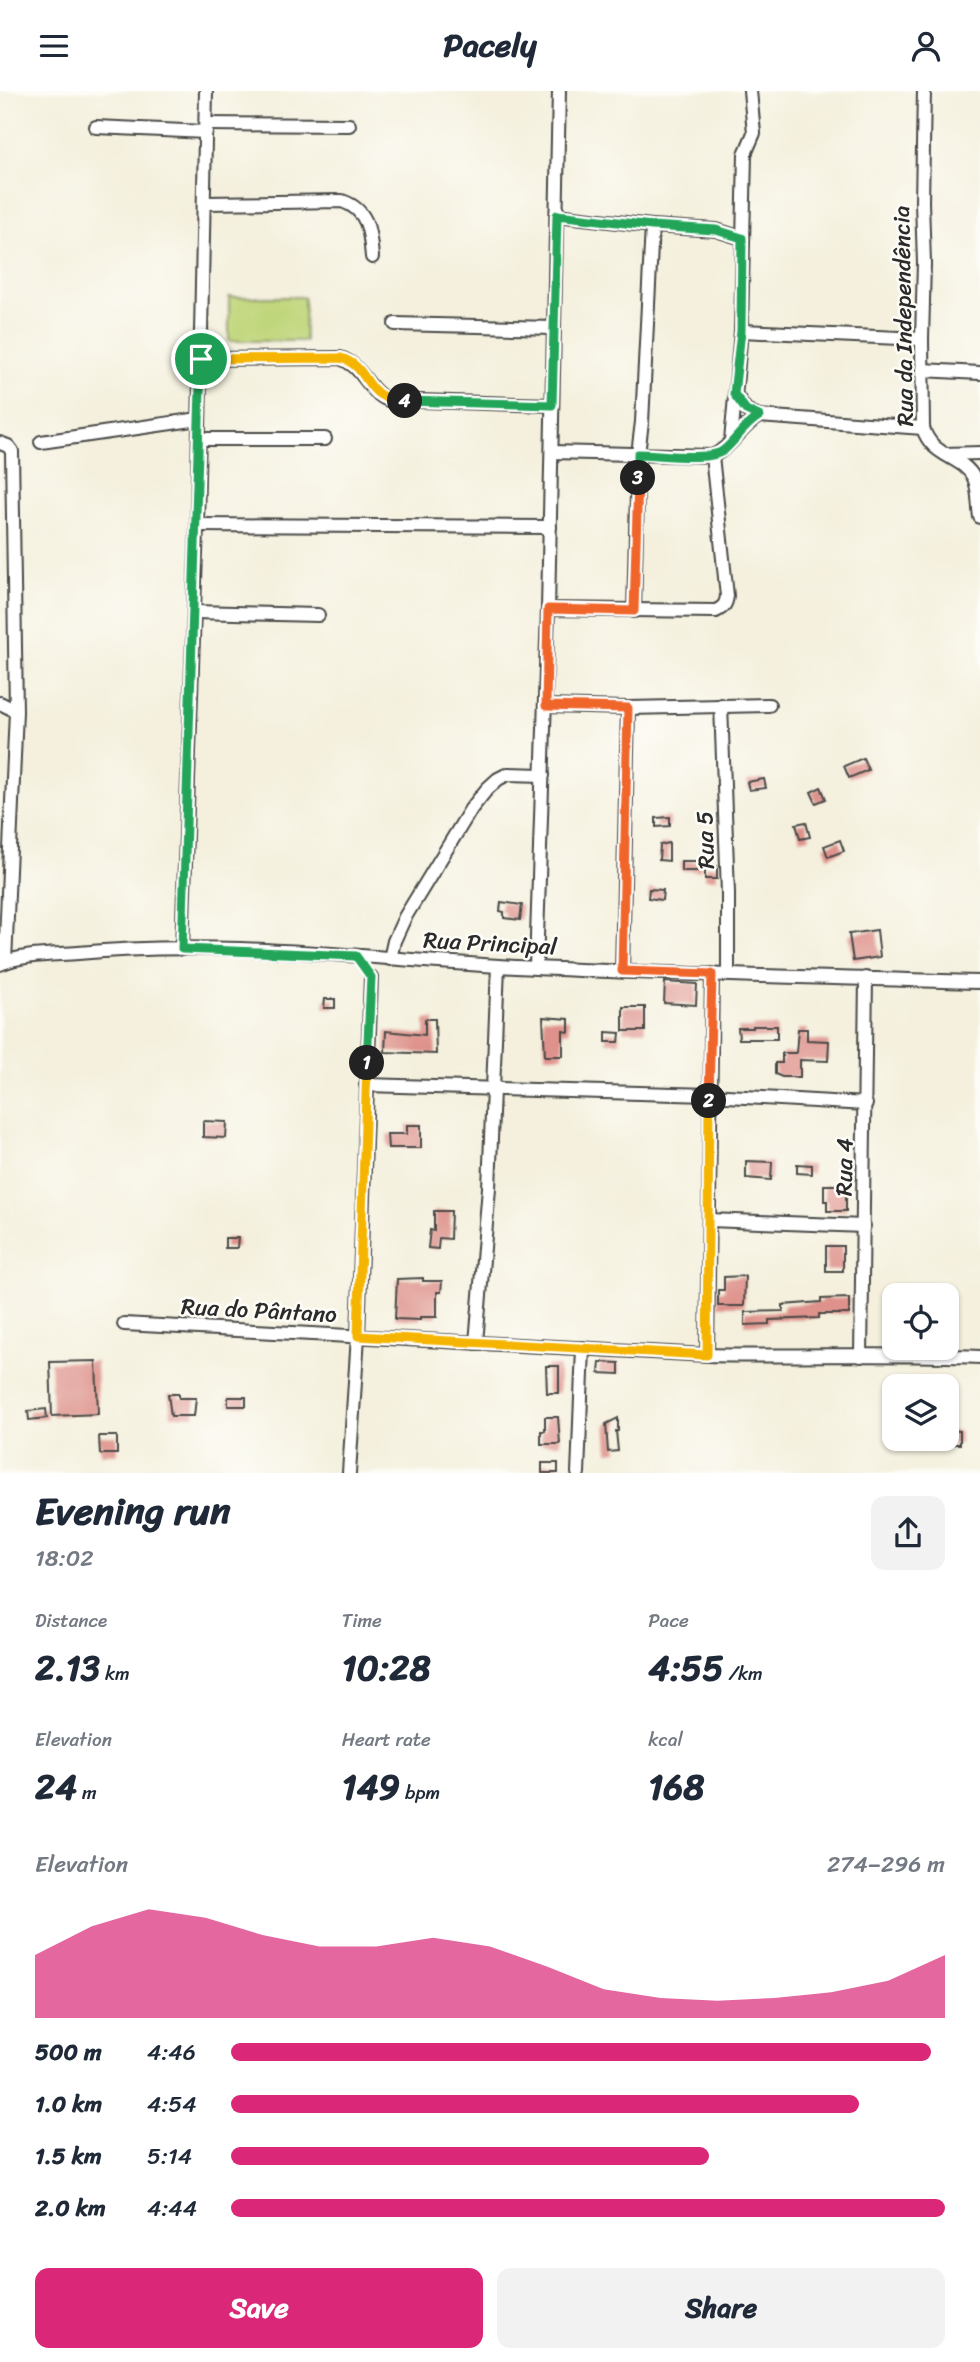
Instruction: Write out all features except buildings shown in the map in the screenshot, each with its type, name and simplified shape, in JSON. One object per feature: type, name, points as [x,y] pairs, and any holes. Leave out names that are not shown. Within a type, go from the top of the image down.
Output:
[{"type":"street","points":[[182,949],[200,419],[206,91]]},
{"type":"street","points":[[536,967],[546,706],[559,91]]},
{"type":"street","name":"Rua da Independência","points":[[924,91],[923,428],[932,447],[969,472],[974,479],[980,517]]},
{"type":"street","points":[[731,441],[741,331],[745,153],[754,133],[748,92]]},
{"type":"street","points":[[96,127],[349,125]]},
{"type":"street","points":[[204,202],[342,201],[352,204],[362,213],[369,229],[372,257]]},
{"type":"street","points":[[557,215],[716,230],[742,238]]},
{"type":"street","points":[[716,230],[743,216]]},
{"type":"street","points":[[634,611],[638,454],[652,226]]},
{"type":"street","points":[[395,324],[554,328]]},
{"type":"street","points":[[741,331],[922,339]]},
{"type":"street","points":[[201,359],[341,358],[356,366],[378,396],[388,400],[552,405]]},
{"type":"street","points":[[922,370],[980,373]]},
{"type":"street","points":[[734,394],[746,410],[759,416],[923,428]]},
{"type":"street","points":[[552,452],[712,456],[726,449],[749,422],[759,416]]},
{"type":"street","points":[[41,442],[200,419]]},
{"type":"street","points":[[199,439],[325,439]]},
{"type":"street","points":[[0,443],[12,451],[16,711],[2,963]]},
{"type":"street","points":[[944,454],[980,453]]},
{"type":"street","points":[[548,609],[716,611],[726,604],[712,456]]},
{"type":"street","points":[[197,526],[550,527]]},
{"type":"street","points":[[194,612],[318,615]]},
{"type":"street","points":[[0,703],[16,711]]},
{"type":"street","name":"Rua 5","points":[[721,705],[728,893],[728,974]]},
{"type":"street","points":[[546,706],[628,708],[769,705]]},
{"type":"street","points":[[622,971],[628,708]]},
{"type":"street","points":[[349,1473],[358,1336],[371,977],[386,959],[405,917],[471,809],[487,789],[508,774],[543,775]]},
{"type":"street","name":"Rua Principal","points":[[2,963],[124,949],[182,949],[622,971],[980,982]]},
{"type":"street","points":[[356,956],[371,977]]},
{"type":"street","points":[[476,1343],[489,1188],[498,965]]},
{"type":"street","points":[[707,1355],[712,974]]},
{"type":"street","name":"Rua 4","points":[[861,1356],[866,978]]},
{"type":"street","points":[[366,1085],[709,1095],[866,1104]]},
{"type":"street","points":[[709,1220],[864,1226]]},
{"type":"street","name":"Rua do Pântano","points":[[124,1324],[707,1355],[980,1357]]},
{"type":"street","points":[[578,1473],[583,1348]]},
{"type":"green space","points":[[229,297],[304,297],[305,341],[229,341]]},
{"type":"route","points":[[557,215],[716,230],[742,238],[741,331],[734,394],[746,410],[759,416],[749,422],[726,449],[712,456],[638,454],[634,611],[548,609],[546,706],[628,708],[622,971],[712,974],[707,1355],[358,1336],[371,977],[356,956],[182,949],[201,359],[341,358],[356,366],[378,396],[388,400],[552,405],[557,215]]}]
